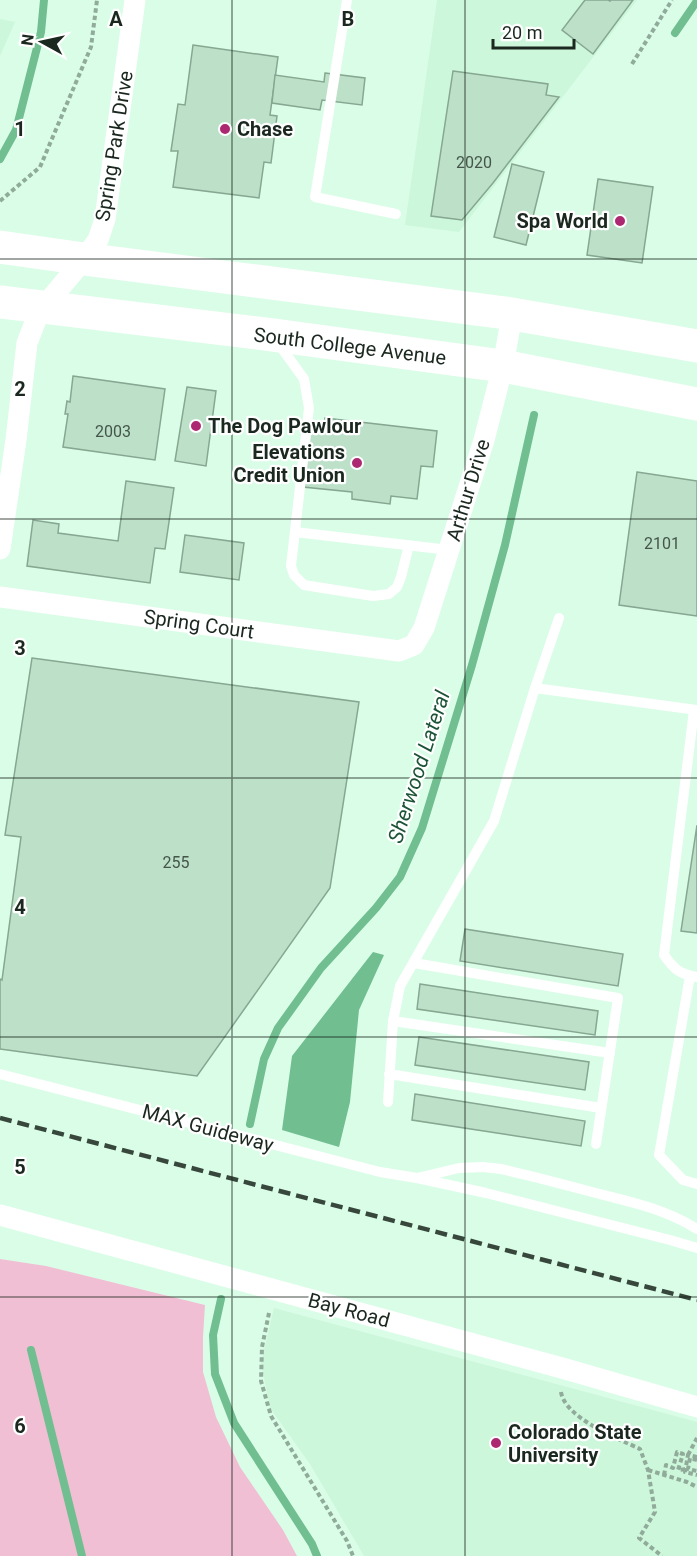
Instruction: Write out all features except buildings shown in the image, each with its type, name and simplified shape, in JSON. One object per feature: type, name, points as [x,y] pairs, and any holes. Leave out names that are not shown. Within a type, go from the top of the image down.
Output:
[{"type":"highway","points":[[0,247],[506,313],[697,346]]},
{"type":"highway","name":"South College Avenue","points":[[0,302],[503,366],[697,404]]},
{"type":"street","name":"Spring Park Drive","points":[[0,549],[26,350],[36,320],[43,308],[98,240],[105,219],[135,0]]},
{"type":"street","name":"Arthur Drive","points":[[399,651],[414,645],[424,628],[484,440],[503,366],[512,315]]},
{"type":"street","name":"Spring Court","points":[[0,597],[399,651]]},
{"type":"street","name":"Bay Road","points":[[0,1215],[697,1407]]},
{"type":"lane","points":[[347,0],[315,197],[396,214]]},
{"type":"lane","points":[[273,335],[304,379],[309,408],[291,566],[294,575],[304,585],[374,596],[389,594],[397,587],[409,545]]},
{"type":"lane","points":[[295,532],[449,550]]},
{"type":"lane","points":[[388,1102],[393,1021],[400,986],[494,821],[559,618]]},
{"type":"lane","points":[[535,688],[696,710],[664,955],[675,970],[693,976],[659,1155],[683,1180],[697,1184]]},
{"type":"lane","points":[[414,963],[618,998],[596,1144]]},
{"type":"lane","points":[[393,1021],[610,1053]]},
{"type":"lane","name":"MAX Guideway","points":[[0,1074],[380,1172],[486,1193],[697,1248]]},
{"type":"lane","points":[[389,1074],[601,1108]]},
{"type":"lane","name":"MAX Guideway","points":[[417,1178],[459,1168],[501,1169],[635,1203],[661,1211],[697,1229]]},
{"type":"path","points":[[0,201],[40,167],[91,47],[98,0]]},
{"type":"path","points":[[632,64],[672,0]]},
{"type":"path","points":[[274,1290],[262,1347],[261,1382],[264,1393],[271,1416],[347,1541],[353,1556]]},
{"type":"path","points":[[562,1368],[559,1382],[562,1399],[581,1419],[640,1449],[648,1470],[655,1512],[639,1538],[662,1556]]},
{"type":"path","points":[[697,1438],[688,1455],[685,1472],[697,1473]]},
{"type":"path","points":[[664,1475],[666,1465],[673,1468],[677,1452],[683,1454],[678,1470],[688,1469],[697,1473]]},
{"type":"path","points":[[688,1455],[697,1459]]},
{"type":"path","points":[[688,1469],[690,1458],[697,1459]]},
{"type":"path","points":[[648,1470],[697,1487]]},
{"type":"shaded area","points":[[437,0],[637,0],[459,232],[405,225]]},
{"type":"shaded area","points":[[0,19],[15,22],[0,56]]},
{"type":"shaded area","points":[[373,952],[384,955],[359,1010],[350,1102],[339,1147],[282,1130],[292,1056]]},
{"type":"shaded area","points":[[0,1259],[46,1266],[205,1305],[203,1372],[216,1417],[240,1467],[283,1530],[297,1556],[0,1556]]},
{"type":"shaded area","name":"Colorado State University","points":[[274,1308],[697,1422],[697,1556],[364,1556],[310,1464],[270,1408],[261,1363]]},
{"type":"waterway","points":[[0,159],[16,130],[41,32],[44,0]]},
{"type":"waterway","name":"Sherwood Lateral","points":[[675,33],[697,1]]},
{"type":"waterway","name":"Sherwood Lateral","points":[[250,1124],[264,1059],[278,1028],[321,968],[376,908],[400,877],[422,828],[472,665],[505,545],[534,415]]},
{"type":"waterway","name":"Sherwood Lateral","points":[[221,1299],[213,1335],[215,1374],[234,1423],[312,1544],[317,1556]]},
{"type":"waterway","points":[[31,1350],[82,1556]]},
{"type":"railway","points":[[0,1118],[697,1300]]},
{"type":"place","name":"Chase","points":[[225,129]]},
{"type":"place","name":"Spa World","points":[[620,221]]},
{"type":"place","name":"The Dog Pawlour","points":[[196,426]]},
{"type":"place","name":"Elevations Credit Union","points":[[357,463]]},
{"type":"place","name":"Colorado State University","points":[[496,1443]]}]
